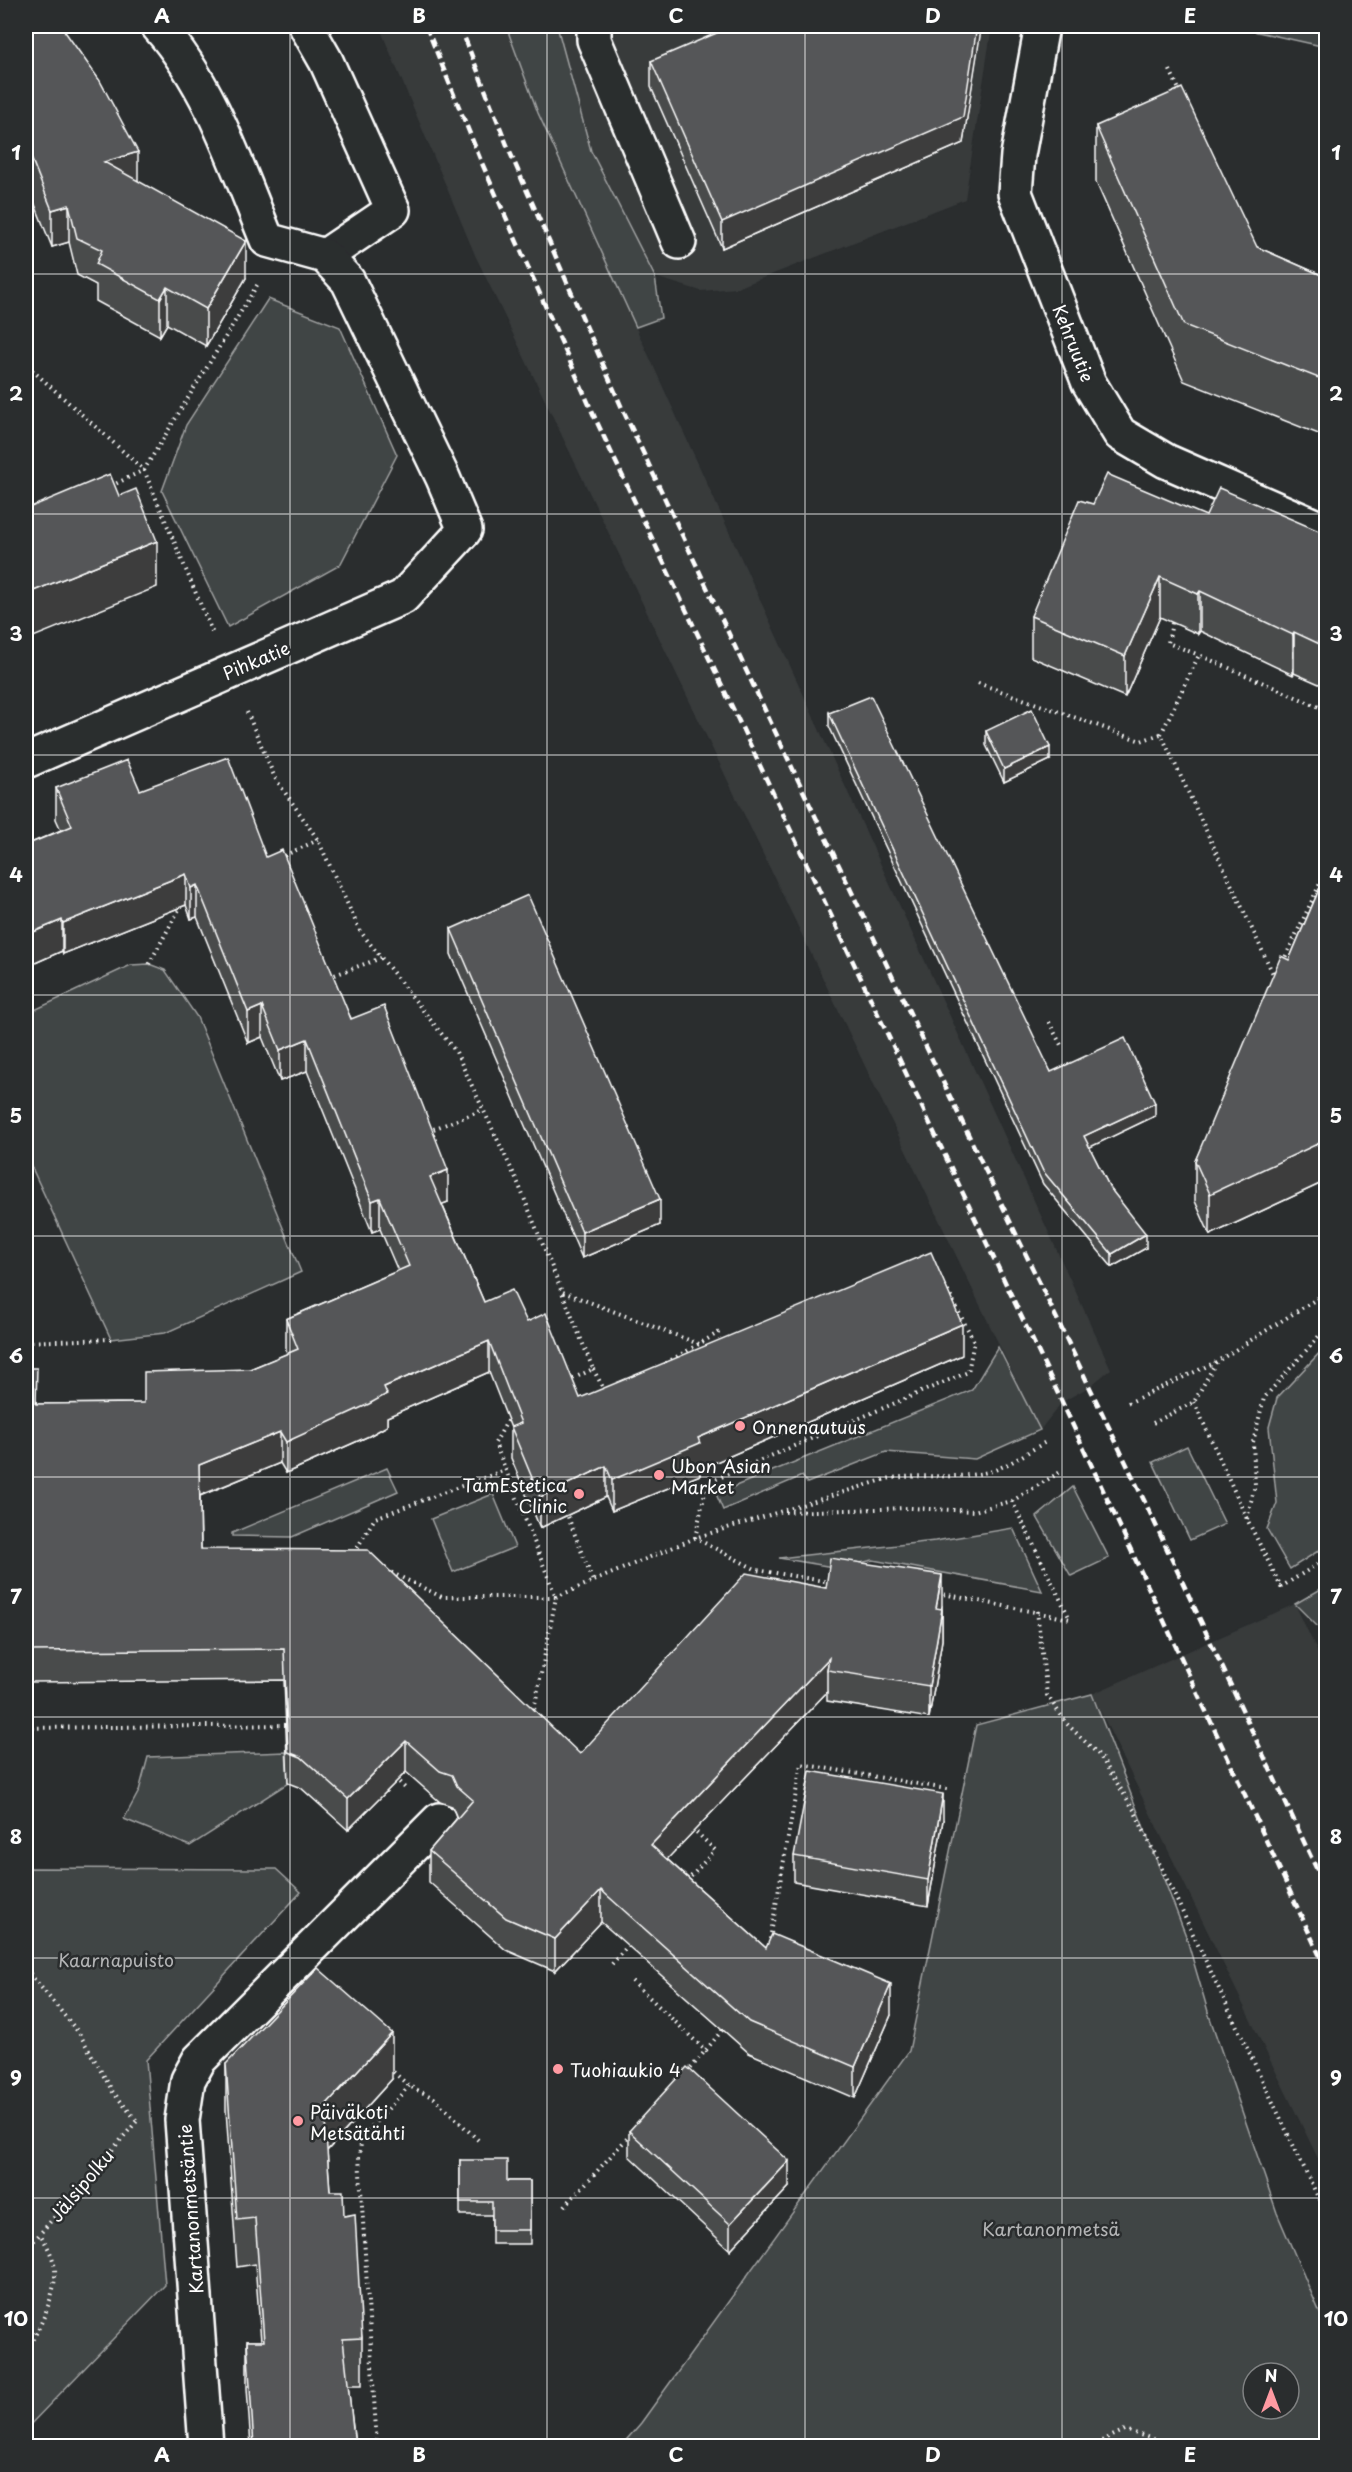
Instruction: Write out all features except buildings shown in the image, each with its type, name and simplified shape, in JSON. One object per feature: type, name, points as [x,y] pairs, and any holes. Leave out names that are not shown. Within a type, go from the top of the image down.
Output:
[{"type":"street","points":[[158,26],[176,46],[221,128],[267,240],[325,256],[393,210],[326,61],[306,26]]},
{"type":"street","points":[[594,26],[594,40],[679,242]]},
{"type":"street","name":"Kehruutie","points":[[1042,26],[1018,155],[1015,193],[1089,383],[1120,434],[1166,461],[1326,531]]},
{"type":"street","name":"Pihkatie","points":[[26,761],[403,597],[465,530],[443,478],[348,281],[325,256]]},
{"type":"street","name":"Kartanonmetsäntie","points":[[207,2446],[182,2120],[188,2080],[199,2060],[387,1871],[440,1821]]},
{"type":"path","points":[[1170,70],[1184,102]]},
{"type":"path","points":[[108,488],[144,470],[261,279]]},
{"type":"path","points":[[26,360],[32,370],[144,470],[274,778],[318,840],[360,931],[456,1052],[518,1183],[593,1369],[608,1397]]},
{"type":"path","points":[[1172,623],[1168,643],[1326,710]]},
{"type":"path","points":[[978,683],[1141,741],[1161,734],[1199,655]]},
{"type":"path","points":[[1161,734],[1275,979],[1285,983]]},
{"type":"path","points":[[276,859],[318,840]]},
{"type":"path","points":[[1275,979],[1326,871]]},
{"type":"path","points":[[149,964],[184,901]]},
{"type":"path","points":[[327,978],[381,958]]},
{"type":"path","points":[[1049,1022],[1062,1047]]},
{"type":"path","points":[[424,1132],[483,1110]]},
{"type":"path","points":[[695,1538],[707,1483],[968,1372],[974,1341],[943,1281]]},
{"type":"path","points":[[562,1292],[699,1344]]},
{"type":"path","points":[[1128,1403],[1216,1362],[1326,1293]]},
{"type":"path","points":[[1247,1519],[1255,1485],[1253,1442],[1264,1398],[1326,1328]]},
{"type":"path","points":[[658,1367],[723,1330]]},
{"type":"path","points":[[26,1342],[111,1339]]},
{"type":"path","points":[[1153,1423],[1194,1402],[1216,1362]]},
{"type":"path","points":[[561,1383],[593,1369]]},
{"type":"path","points":[[1194,1402],[1247,1519],[1281,1587],[1326,1559]]},
{"type":"path","points":[[512,1414],[495,1443],[556,1596],[531,1724]]},
{"type":"path","points":[[383,1568],[442,1597],[556,1596],[695,1538],[777,1512],[886,1479],[913,1475],[949,1477],[990,1471],[1046,1442]]},
{"type":"path","points":[[353,1553],[375,1518],[505,1470]]},
{"type":"path","points":[[777,1512],[910,1508],[974,1511],[1012,1501],[1062,1471]]},
{"type":"path","points":[[935,1593],[1070,1619],[1012,1501]]},
{"type":"path","points":[[568,1517],[593,1581]]},
{"type":"path","points":[[695,1538],[757,1570],[832,1582]]},
{"type":"path","points":[[345,1555],[353,1553],[363,1558]]},
{"type":"path","points":[[1037,1611],[1047,1695],[1067,1724],[1100,1756],[1134,1810],[1326,2214]]},
{"type":"path","points":[[26,1728],[292,1725]]},
{"type":"path","points":[[767,1948],[774,1928],[801,1764],[947,1789]]},
{"type":"path","points":[[389,1772],[440,1821]]},
{"type":"path","points":[[683,1885],[715,1850],[690,1826]]},
{"type":"path","points":[[612,1964],[636,1938]]},
{"type":"path","name":"Jälsipolku","points":[[26,1969],[79,2033],[112,2092],[137,2121],[26,2250]]},
{"type":"path","points":[[632,1981],[707,2052]]},
{"type":"path","points":[[683,2078],[707,2052],[727,2024]]},
{"type":"path","points":[[384,2064],[409,2086],[434,2098],[479,2141]]},
{"type":"path","points":[[377,2446],[359,2157],[362,2136],[409,2086]]},
{"type":"path","points":[[565,2206],[636,2129]]},
{"type":"path","points":[[26,2349],[35,2338],[49,2303],[55,2271],[49,2248],[40,2234]]},
{"type":"path","points":[[1091,2446],[1125,2430],[1174,2446]]},
{"type":"shaded area","points":[[379,26],[506,26],[538,113],[1111,1369],[1089,1387],[1062,1402],[1040,1430],[475,255]]},
{"type":"shaded area","points":[[557,26],[992,26],[965,199],[737,288],[701,291],[655,277],[591,151]]},
{"type":"shaded area","points":[[1295,1604],[1326,1670],[1326,2175],[1092,1694]]},
{"type":"green space","points":[[506,26],[557,26],[591,151],[655,277],[661,318],[636,327],[538,113]]},
{"type":"green space","points":[[1231,26],[1326,26],[1326,47]]},
{"type":"green space","points":[[268,299],[340,327],[397,455],[340,565],[228,627],[162,491],[186,425]]},
{"type":"green space","points":[[149,964],[165,970],[197,1017],[301,1272],[165,1333],[111,1339],[26,1155],[26,1014],[131,965]]},
{"type":"green space","points":[[1326,1346],[1326,1546],[1290,1569],[1267,1529],[1277,1503],[1269,1427],[1277,1398]]},
{"type":"green space","points":[[998,1347],[1040,1430],[975,1459],[886,1452],[807,1483],[802,1476],[723,1510],[716,1494],[972,1390]]},
{"type":"green space","points":[[1187,1446],[1225,1524],[1190,1540],[1153,1462]]},
{"type":"green space","points":[[387,1468],[398,1491],[292,1537],[232,1536],[232,1533]]},
{"type":"green space","points":[[1073,1487],[1109,1558],[1071,1576],[1037,1517]]},
{"type":"green space","points":[[493,1494],[515,1547],[453,1572],[431,1519]]},
{"type":"green space","points":[[1013,1528],[1042,1591],[873,1560],[839,1568],[779,1558],[935,1541]]},
{"type":"green space","points":[[1326,1586],[1326,1635],[1295,1604]]},
{"type":"green space","name":"Kartanonmetsä","points":[[1092,1694],[1186,1936],[1209,2015],[1277,2213],[1326,2327],[1326,2446],[621,2446],[641,2423],[909,2051],[976,1725]]},
{"type":"green space","points":[[286,1752],[288,1783],[190,1846],[124,1819],[139,1791],[148,1757]]},
{"type":"green space","name":"Kaarnapuisto","points":[[26,1868],[276,1869],[301,1892],[146,2060],[165,2285],[26,2429]]},
{"type":"railway","points":[[426,26],[481,161],[595,418],[1062,1402],[1326,1969]]},
{"type":"railway","points":[[460,26],[509,150],[622,408],[1153,1519],[1326,1889]]},
{"type":"place","name":"Onnenautuus","points":[[740,1426]]},
{"type":"place","name":"Ubon Asian Market","points":[[659,1475]]},
{"type":"place","name":"TamEstetica Clinic","points":[[579,1494]]},
{"type":"place","name":"Tuohiaukio 4","points":[[558,2069]]},
{"type":"place","name":"Päiväkoti Metsätähti","points":[[298,2121]]}]
